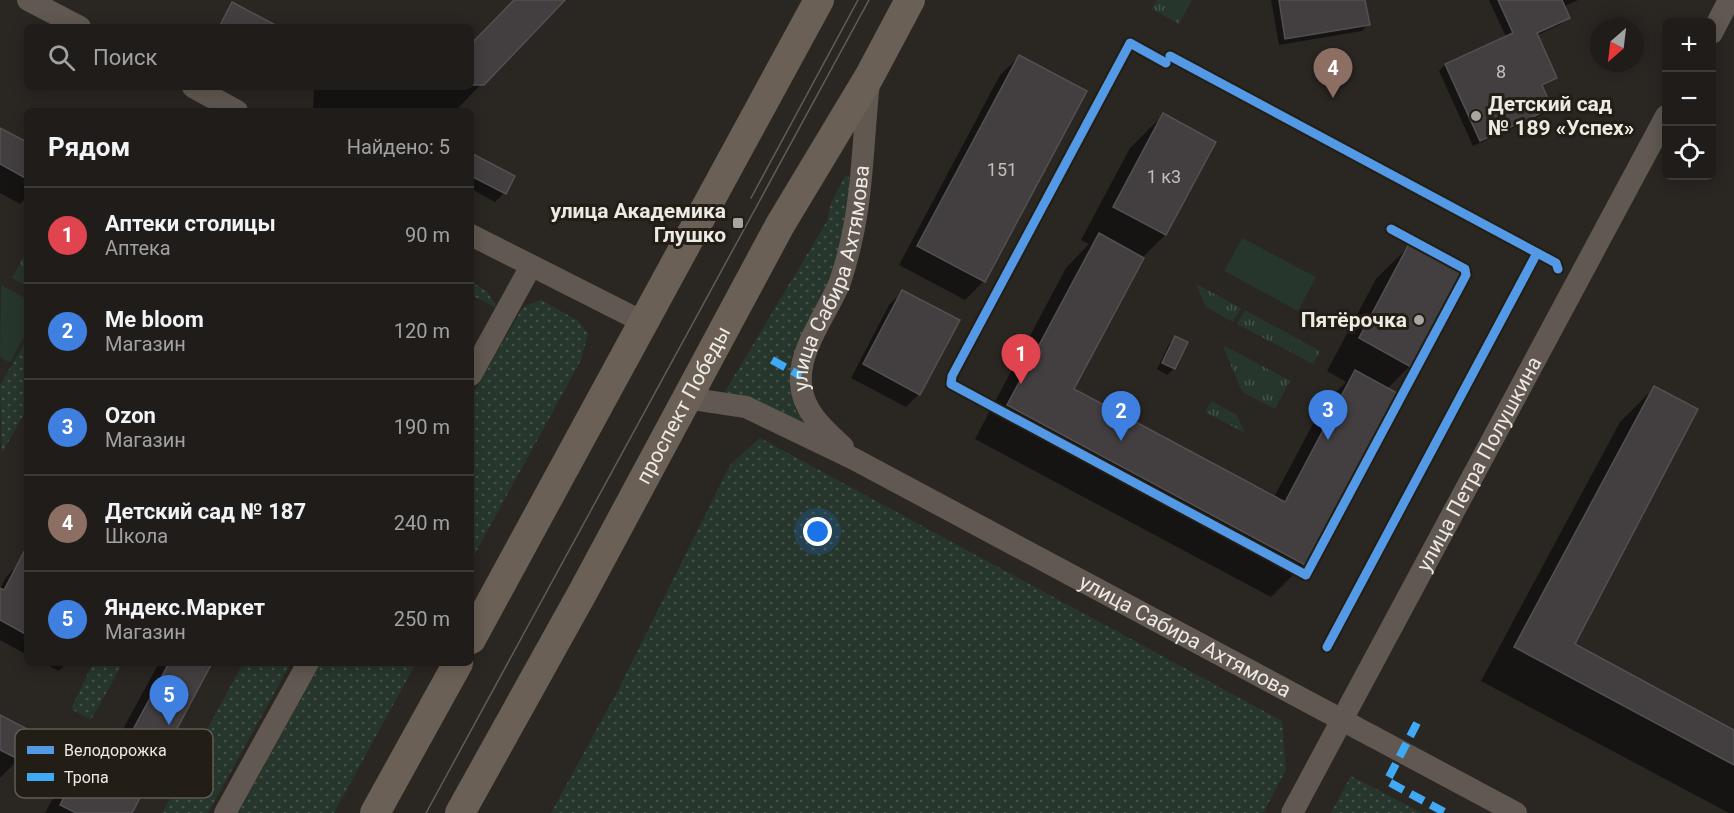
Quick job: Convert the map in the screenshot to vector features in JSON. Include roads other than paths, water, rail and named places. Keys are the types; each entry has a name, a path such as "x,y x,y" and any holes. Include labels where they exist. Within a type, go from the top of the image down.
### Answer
{"main road":[{"path":"474,634 819,0"},
{"name":"проспект Победы","path":"460,813 584,590 780,225 869,77 910,0"},
{"path":"375,813 456,666"}],"street":[{"path":"28,0 74,24"},
{"path":"1716,25 1729,0"},
{"name":"улица Сабира Ахтямова","path":"854,459 814,419 802,395 801,376 805,356 840,282 850,244 858,196 869,77"},
{"path":"198,90 232,108"},
{"name":"улица Петра Полушкина","path":"1292,813 1662,124"},
{"path":"474,237 645,323"},
{"path":"474,370 531,266"},
{"name":"улица Сабира Ахтямова","path":"686,398 746,407 854,459 1516,813"},
{"path":"225,813 307,666"}],"tram line":[{"path":"751,198 858,0"},
{"path":"426,813 869,0"}],"place":[{"name":"Детский сад № 187","path":"1333,98"},
{"name":"Детский сад № 189 «Успех»","path":"1476,116"},
{"name":"улица Академика Глушко","path":"738,223"},
{"name":"Пятёрочка","path":"1419,320"},
{"name":"Аптеки столицы","path":"1021,384"},
{"name":"Ozon","path":"1328,440"},
{"name":"Me bloom","path":"1121,441"},
{"name":"Яндекс.Маркет","path":"169,725"}]}
